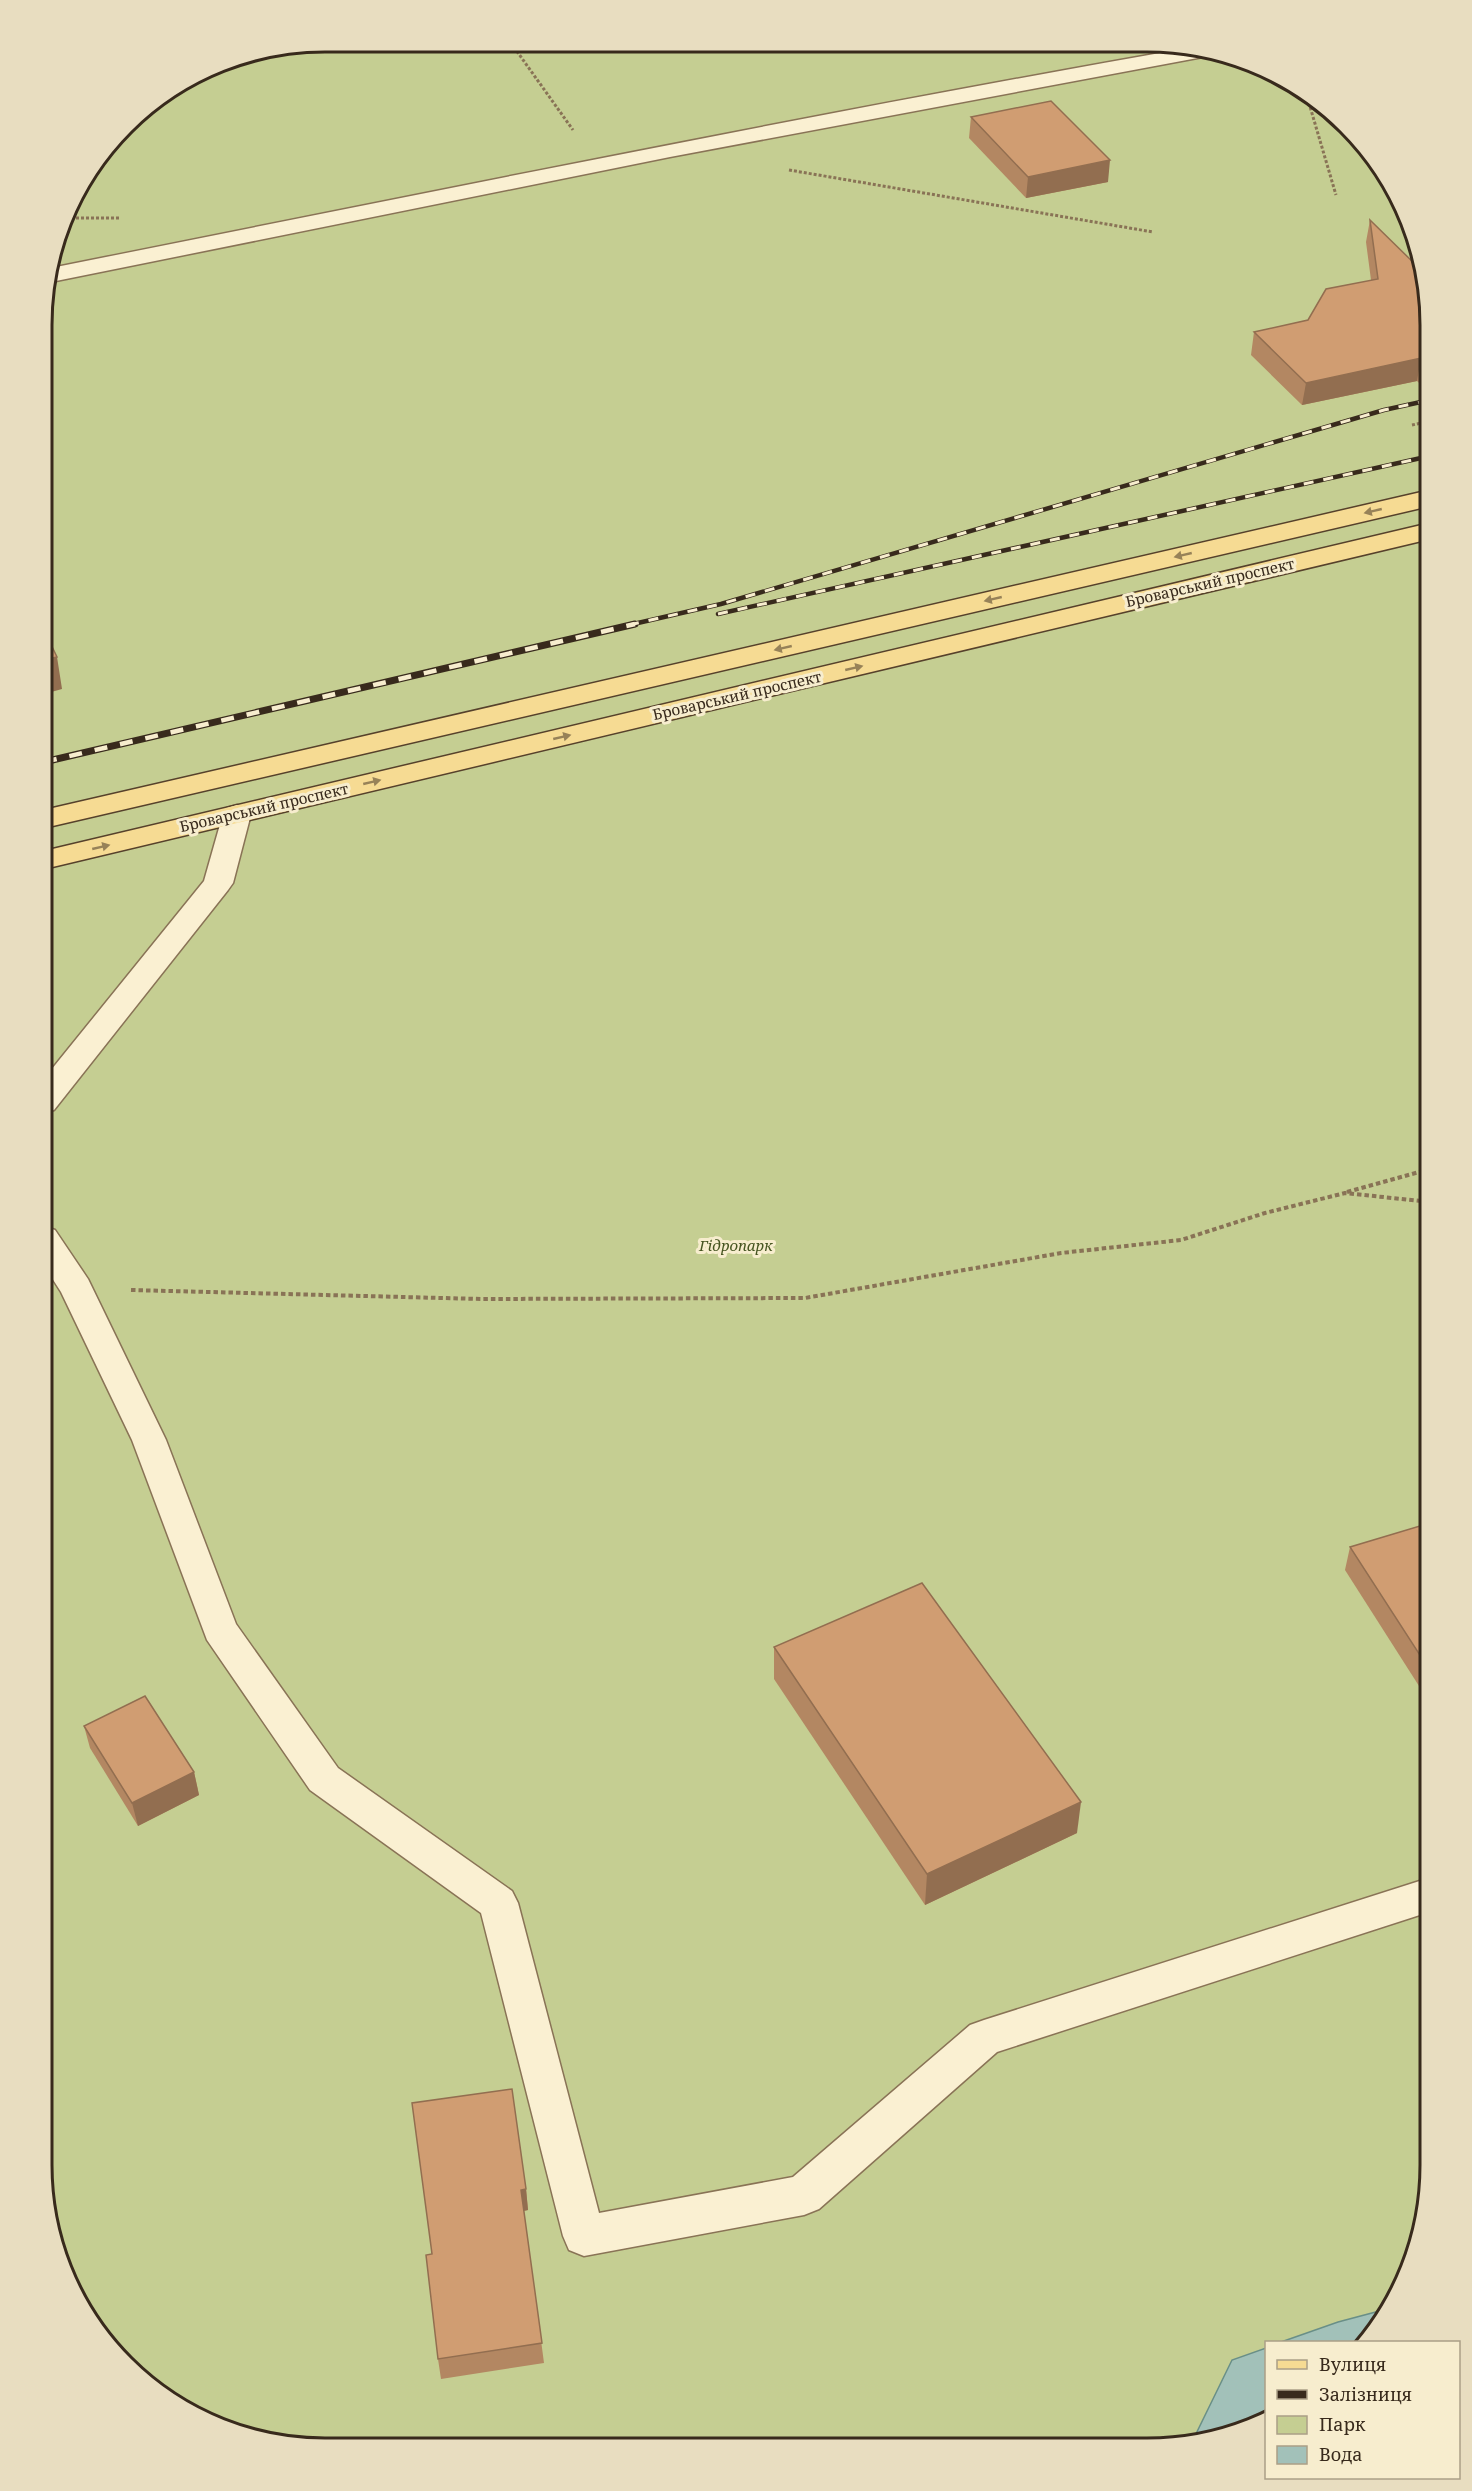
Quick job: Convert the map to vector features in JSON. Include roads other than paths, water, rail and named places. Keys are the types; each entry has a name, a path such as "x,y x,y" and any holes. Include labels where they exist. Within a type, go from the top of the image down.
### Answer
{"main road":[{"path":"52,817 1420,500"},
{"name":"Броварський проспект","path":"52,858 1420,533"}],"lane":[{"path":"58,274 957,95 1184,55"},
{"path":"52,1091 218,883 237,814"},
{"path":"52,1252 76,1288 149,1440 220,1630 324,1779 498,1903 585,2236 804,2195 984,2038 1420,1898"}],"water":[{"path":"1376,2312 1355,2341 1284,2341 1338,2322"},
{"path":"1265,2348 1265,2411 1234,2424 1196,2433 1232,2360"}],"railway":[{"path":"629,625 721,604 1384,410 1420,402"},
{"path":"718,614 1420,458"},
{"path":"52,760 635,624"}],"park label":[{"name":"Гідропарк","path":"736,1246"}]}
